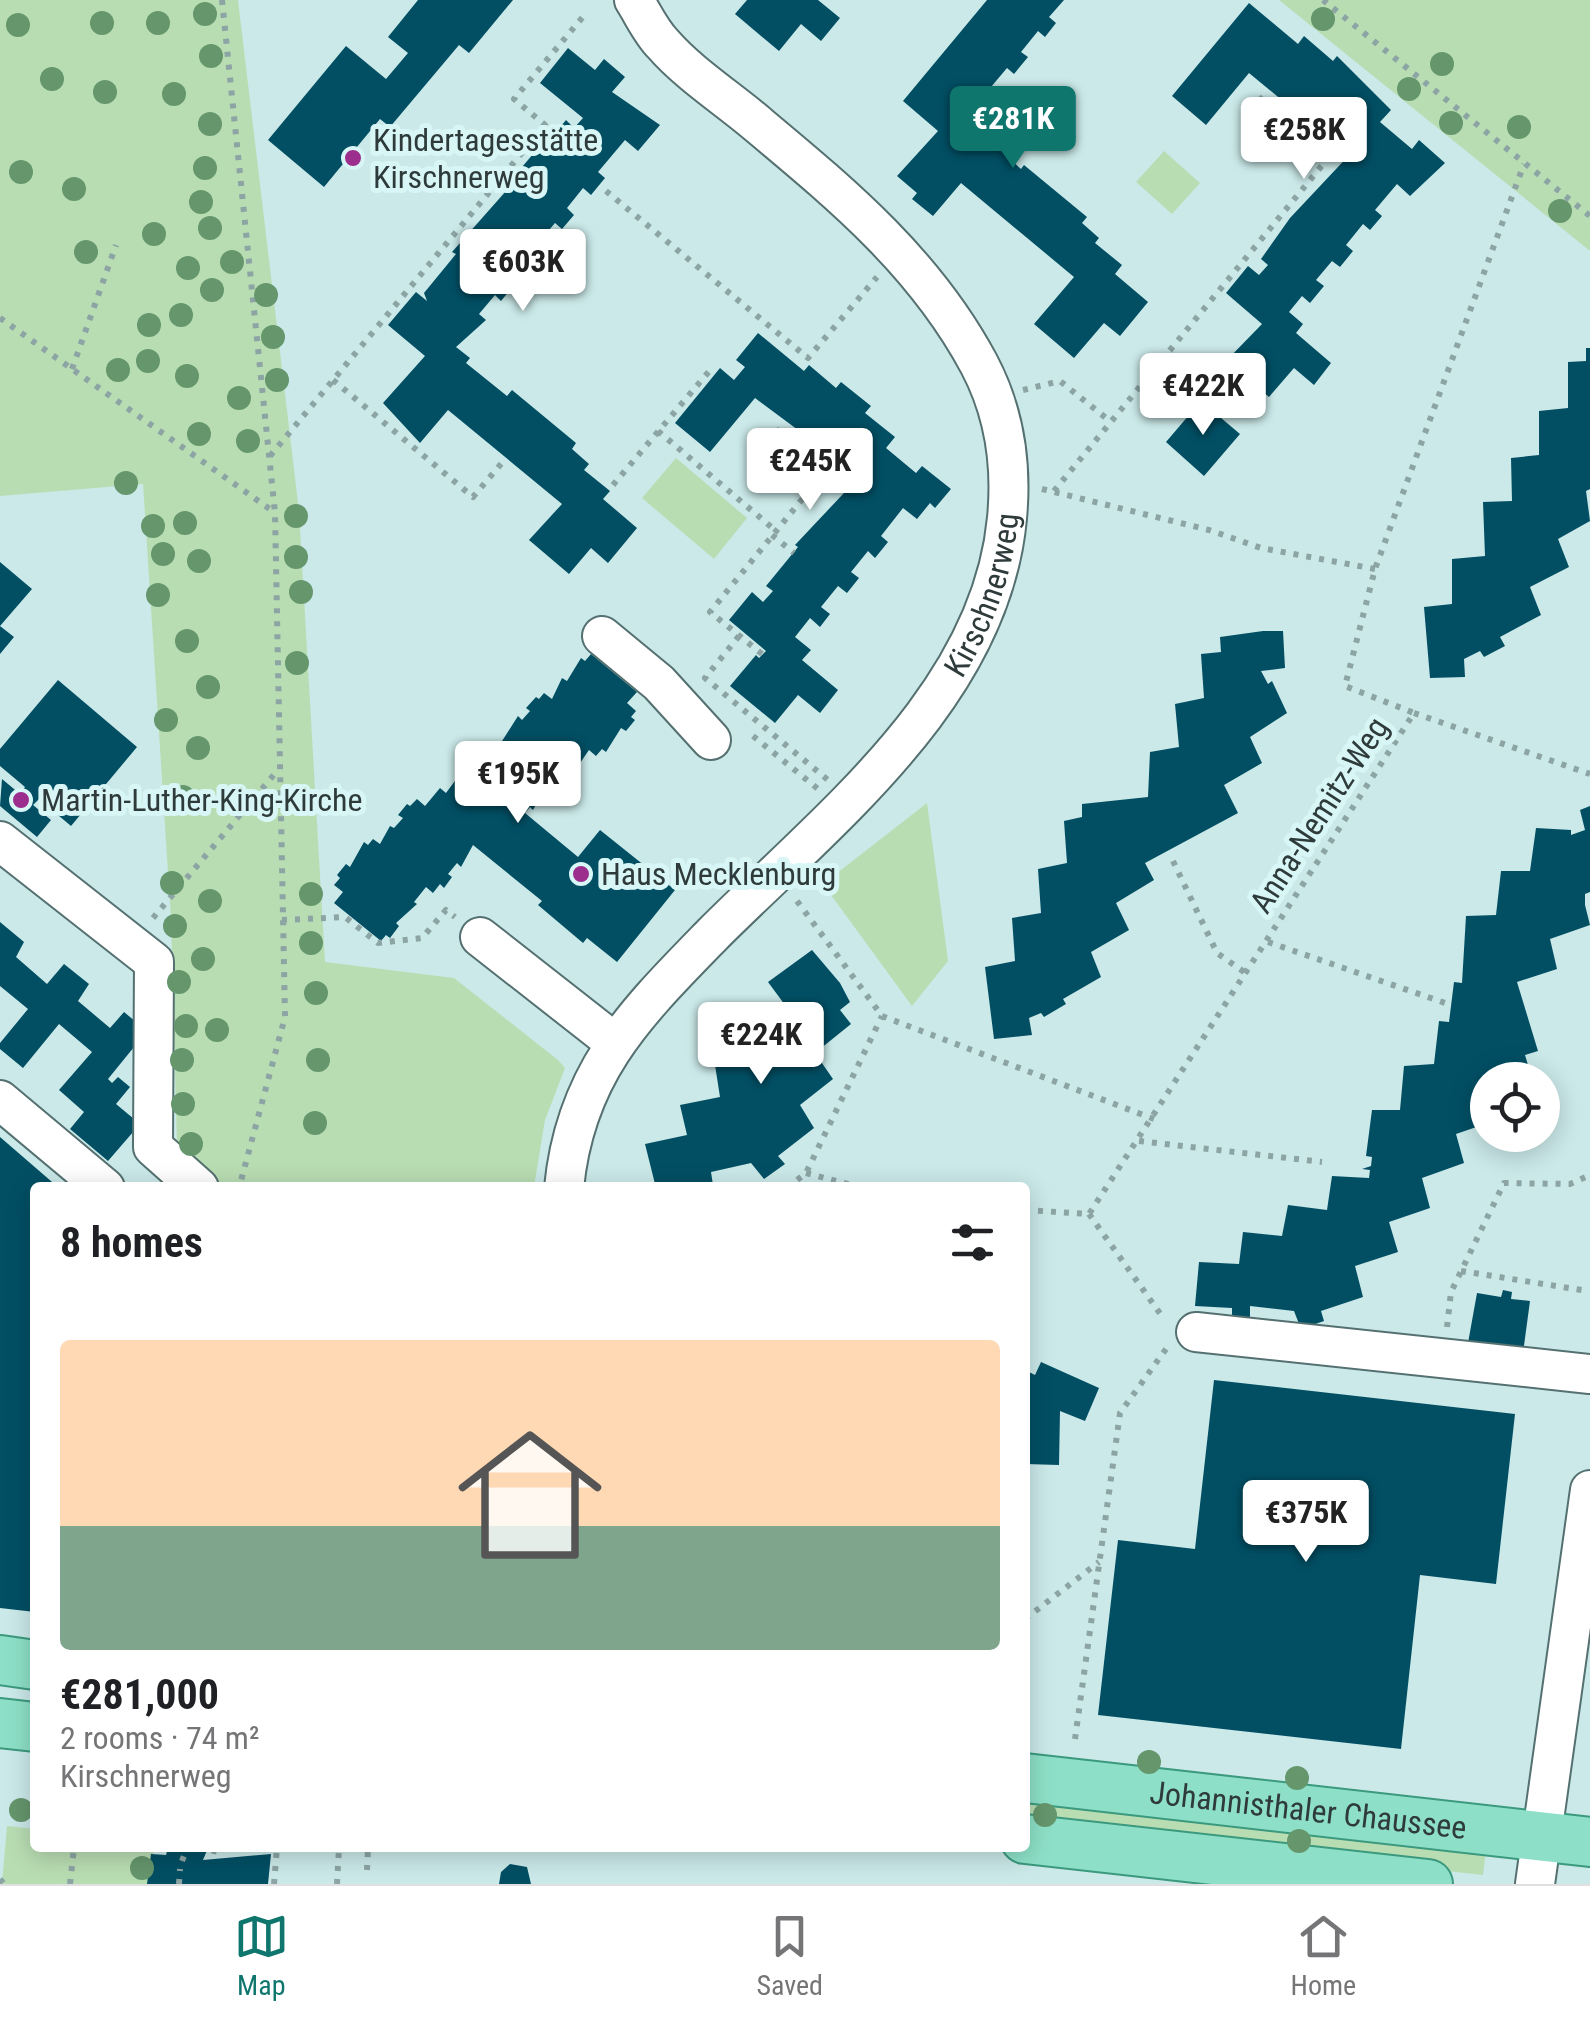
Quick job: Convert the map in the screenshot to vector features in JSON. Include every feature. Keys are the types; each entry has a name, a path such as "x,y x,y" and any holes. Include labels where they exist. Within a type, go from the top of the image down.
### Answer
{"main road":[{"path":"0,1660 30,1663"},
{"path":"0,1724 30,1727"},
{"name":"Johannisthaler Chaussee","path":"1030,1779 1590,1842"},
{"name":"Johannisthaler Chaussee","path":"1030,1840 1428,1884"}],"street":[{"name":"Kirschnerweg","path":"565,1182 579,1111 614,1042 665,983 876,771 928,710 983,616 1004,548 1009,493 1009,461 982,368 924,280 860,209 662,44 634,0"},
{"path":"602,636 659,684 711,740"},
{"path":"0,841 154,962 153,1147 192,1182"},
{"path":"480,938 614,1042"},
{"path":"0,1100 98,1182"},
{"path":"1186,1334 1590,1374"},
{"path":"1536,1884 1590,1490"}],"path":[{"path":"222,0 276,513 278,770 286,1017 240,1182"},
{"path":"1324,0 1590,216"},
{"path":"270,456 545,126 514,100 587,12"},
{"path":"1054,491 1330,157 1254,93"},
{"name":"Anna-Nemitz-Weg","path":"1089,1214 1414,713 1345,686 1375,569 1524,164"},
{"path":"606,191 808,358 884,268"},
{"path":"72,369 116,246"},
{"path":"0,318 276,513"},
{"path":"613,485 711,369"},
{"path":"333,380 473,496 506,458"},
{"path":"1016,392 1060,381 1111,422"},
{"path":"776,429 844,484"},
{"path":"658,432 794,553"},
{"path":"762,654 710,612 826,470"},
{"path":"1033,487 1209,530 1261,548 1375,569"},
{"path":"740,636 705,678 829,781"},
{"path":"1414,713 1590,774"},
{"path":"753,736 820,790"},
{"path":"132,944 278,770"},
{"path":"1173,861 1217,953 1247,974"},
{"path":"790,891 882,1016 1154,1118"},
{"path":"282,920 345,916 378,943 422,938 446,910 480,938"},
{"path":"1268,942 1451,1005"},
{"path":"795,1182 806,1173 882,1016"},
{"path":"1139,1141 1322,1162"},
{"path":"806,1173 840,1182"},
{"path":"1444,1357 1451,1292 1504,1184 1570,1184 1590,1175"},
{"path":"1030,1210 1089,1214 1186,1334 1120,1413 1076,1738"},
{"path":"1460,1271 1588,1292"},
{"path":"1030,1615 1100,1561"},
{"path":"70,1884 74,1852"},
{"path":"179,1884 185,1852"},
{"path":"274,1884 277,1852"},
{"path":"337,1884 339,1852"},
{"path":"367,1870 368,1852"}],"green space":[{"path":"0,0 238,0 299,511 325,962 454,978 558,1060 565,1068 545,1120 535,1182 218,1182 177,1146 171,919 143,484 0,496"},
{"path":"1279,0 1590,0 1590,251"},
{"path":"1164,151 1200,183 1172,214 1136,182"},
{"path":"676,458 747,518 714,559 642,498"},
{"path":"927,803 948,961 912,1006 823,884"},
{"path":"1030,1799 1486,1849 1483,1875 1030,1825"},
{"path":"7,1826 30,1828 30,1852 153,1852 149,1884 2,1884"}],"building":[{"path":"418,0 513,0 469,53 459,45 390,127 380,119 324,187 268,140 346,46 386,79 408,53 388,37"},
{"path":"747,0 818,0 840,18 821,41 801,24 779,51 735,14"},
{"path":"987,0 1064,0 1049,17 1056,23 1045,37 1038,31 1021,52 1028,57 1014,74 1007,68 991,87 998,93 968,120 1021,169 1024,165 1087,217 1082,223 1099,238 1095,243 1122,265 1115,274 1148,302 1120,336 1104,323 1074,358 1034,324 1074,277 961,183 933,216 912,199 917,193 897,176 938,131 903,101"},
{"path":"1249,3 1298,44 1304,36 1333,61 1337,56 1391,110 1380,122 1412,149 1419,140 1445,163 1410,196 1397,184 1375,210 1382,216 1370,230 1363,224 1346,245 1353,251 1340,267 1332,261 1316,280 1324,286 1310,303 1302,296 1289,312 1303,324 1296,333 1331,363 1314,385 1294,368 1269,397 1226,361 1262,324 1226,293 1248,266 1259,275 1268,265 1261,259 1290,218 1353,151 1310,115 1306,120 1249,73 1206,125 1172,96"},
{"path":"568,48 595,70 604,59 625,77 612,92 660,125 638,151 625,140 598,172 605,178 591,195 583,188 567,208 574,215 562,229 555,223 537,244 544,249 531,264 525,259 508,279 515,284 501,301 495,295 479,314 486,320 456,347 470,358 466,363 507,396 512,390 576,443 572,449 589,464 584,470 610,491 603,499 637,528 608,563 591,548 569,574 529,540 562,504 448,410 420,443 383,403 425,356 388,325 416,292 427,301 424,293 456,254 452,252 514,182 511,180 539,147 542,149 566,120 574,128 583,118 540,83"},
{"path":"758,333 804,371 809,365 836,388 841,382 871,406 865,413 895,437 886,448 916,473 922,466 951,489 935,508 930,503 917,519 903,508 881,536 888,542 875,558 868,551 851,572 859,578 847,593 838,586 821,607 830,614 820,627 810,618 795,637 811,650 802,660 838,690 820,713 798,695 775,723 730,686 756,655 759,658 766,651 729,620 752,592 763,602 773,591 766,586 798,547 795,545 860,476 755,398 710,452 675,423 720,368 734,380 745,367 736,360"},
{"path":"1586,348 1590,348 1590,489 1586,491 1590,521 1558,539 1569,567 1530,587 1541,615 1500,637 1505,646 1484,657 1480,651 1464,659 1465,677 1430,678 1424,607 1452,604 1452,559 1485,556 1483,502 1512,501 1511,458 1539,455 1539,411 1568,408 1568,362 1586,361"},
{"path":"1201,401 1240,434 1204,476 1166,442"},
{"path":"0,562 32,589 0,626"},
{"path":"0,626 14,637 0,654"},
{"path":"1283,631 1285,668 1261,671 1268,684 1272,681 1287,713 1250,737 1262,763 1224,785 1238,813 1145,863 1154,880 1116,903 1129,930 1091,952 1101,977 1063,999 1066,1004 1044,1017 1041,1013 1029,1018 1032,1035 994,1039 985,967 1015,961 1012,918 1041,913 1038,869 1067,863 1064,821 1082,817 1082,804 1148,797 1150,752 1179,747 1175,704 1204,698 1201,654 1221,652 1220,637"},
{"path":"591,654 637,692 627,703 636,711 631,717 635,720 626,731 621,728 606,752 602,749 596,756 589,750 560,792 557,789 551,796 544,790 533,810 530,807 525,813 578,857 600,830 675,890 617,962 587,938 583,943 538,905 542,901 473,845 461,867 457,863 448,874 452,877 444,888 440,884 433,893 426,887 414,902 417,904 396,923 399,926 390,938 386,935 381,941 334,903 343,892 334,885 340,878 337,875 346,864 350,867 364,842 368,845 373,839 380,844 390,826 394,828 403,818 398,815 407,804 410,806 417,799 425,806 440,788 446,793 480,747 484,750 489,743 497,749 518,716 522,720 530,711 526,708 536,697 539,699 544,693 552,699 562,678 567,681 581,658 585,661"},
{"path":"58,680 137,747 71,826 39,799 33,805 51,820 37,837 0,806 2,779 20,794 25,787 0,766 0,749"},
{"path":"1590,806 1590,892 1585,894 1585,905 1590,925 1550,939 1557,969 1517,982 1538,1051 1525,1055 1527,1062 1470,1062 1470,1129 1456,1134 1464,1163 1422,1178 1430,1208 1389,1222 1398,1252 1355,1266 1363,1297 1321,1311 1324,1321 1301,1329 1294,1311 1250,1306 1250,1318 1232,1317 1232,1308 1195,1306 1199,1262 1239,1264 1243,1232 1282,1236 1288,1205 1327,1210 1332,1176 1369,1178 1370,1170 1362,1169 1371,1166 1372,1157 1366,1156 1372,1110 1400,1110 1404,1066 1434,1064 1439,1021 1449,1022 1454,982 1462,983 1466,916 1496,915 1501,871 1530,871 1536,828 1571,830 1571,835 1585,830 1580,810"},
{"path":"0,922 24,942 16,957 47,984 64,964 89,984 78,1001 110,1028 124,1012 147,1031 108,1079 112,1083 118,1077 130,1087 116,1104 140,1124 108,1161 70,1129 84,1112 59,1090 92,1052 59,1024 23,1068 0,1049 0,1043 28,1009 0,986"},
{"path":"812,950 840,983 850,1002 840,1010 851,1024 815,1053 833,1079 800,1105 814,1128 778,1156 785,1164 764,1179 751,1163 711,1172 713,1182 654,1182 645,1144 687,1135 680,1105 720,1097 715,1065 754,1058 749,1029 786,1016 785,1005 768,982"},
{"path":"0,1137 52,1182 30,1182 30,1611 0,1608"},
{"path":"1503,1290 1512,1292 1511,1299 1530,1301 1523,1353 1468,1343 1477,1293 1501,1297"},
{"path":"1041,1362 1099,1388 1085,1421 1060,1411 1059,1465 1030,1464 1030,1372 1035,1375"},
{"path":"1214,1380 1515,1414 1496,1584 1420,1575 1401,1749 1098,1715 1118,1540 1195,1549"},
{"path":"206,1852 203,1860 271,1854 268,1884 147,1884 151,1854"},
{"path":"510,1864 527,1867 531,1884 499,1884 501,1872"}],"place":[{"name":"Kindertagesstätte Kirschnerweg","path":"353,158"},
{"name":"Martin-Luther-King-Kirche","path":"21,800"},
{"name":"Haus Mecklenburg","path":"581,874"}]}
